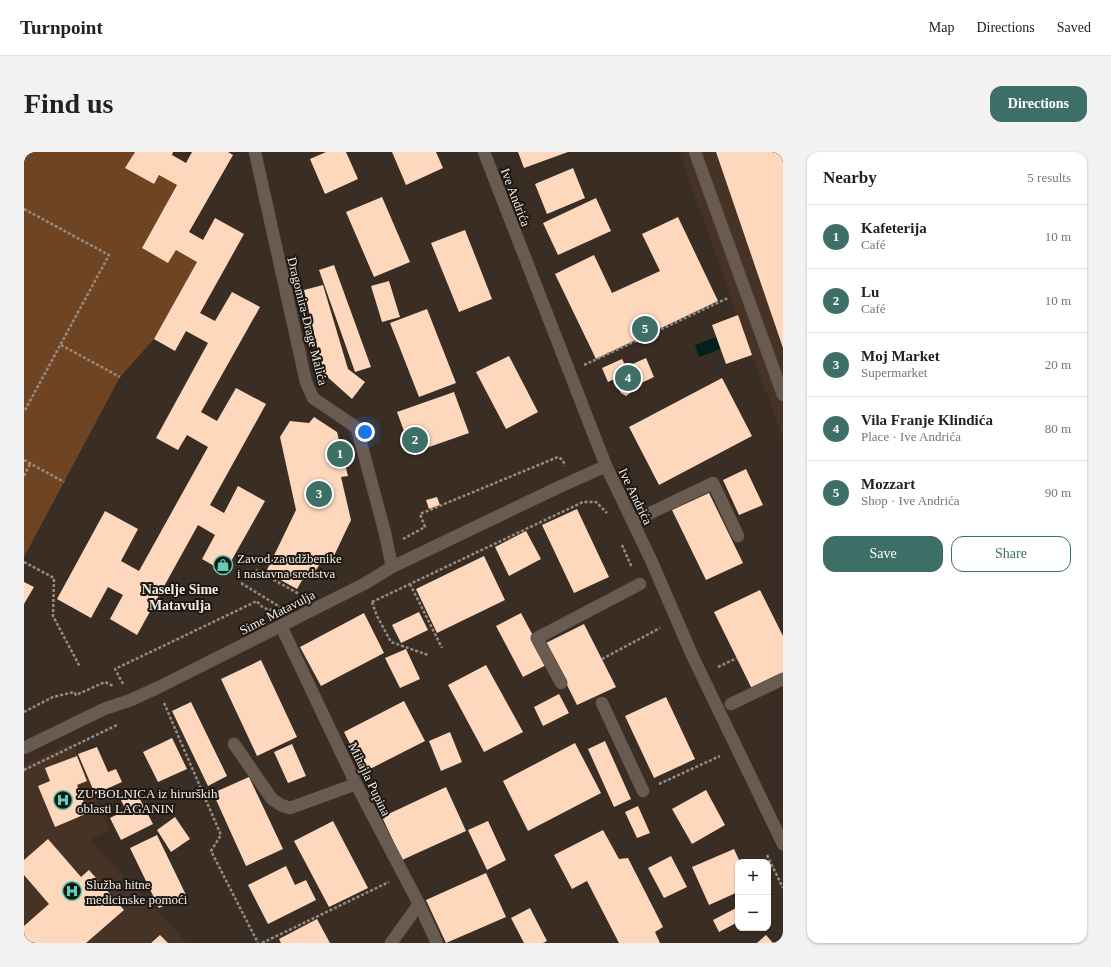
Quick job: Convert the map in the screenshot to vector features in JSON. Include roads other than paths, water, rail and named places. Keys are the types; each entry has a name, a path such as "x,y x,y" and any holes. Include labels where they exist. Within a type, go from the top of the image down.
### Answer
{"street":[{"name":"Dragomira-Drage Malića","path":"255,152 306,382 313,398 357,428 385,533 392,567"},
{"name":"Ive Andrića","path":"484,152 606,466 651,560 692,655 783,844"},
{"path":"695,152 783,395"},
{"name":"Sime Matavulja","path":"24,748 104,709 138,697 364,584 392,567 606,466"},
{"path":"642,517 713,483 738,536"},
{"path":"561,683 537,638 640,584"},
{"name":"Mihajla Pupina","path":"281,626 356,784 438,943"},
{"path":"731,704 783,679"},
{"path":"602,703 643,791"},
{"path":"234,744 272,799 281,805 290,808 356,784"},
{"path":"391,943 419,904"}],"water":[{"path":"717,337 721,349 699,357 695,345"}],"place":[{"name":"Mozzart","path":"645,329"},
{"name":"Vila Franje Klindića","path":"628,378"},
{"name":"Lu","path":"415,440"},
{"name":"Kafeterija","path":"340,454"},
{"name":"Moj Market","path":"319,494"},
{"name":"Zavod za udžbenike i nastavna sredstva","path":"223,565"},
{"name":"ZU BOLNICA iz hirurških oblasti LAGANIN","path":"63,800"},
{"name":"Služba hitne medicinske pomoći","path":"72,891"}],"district":[{"name":"Naselje Sime Matavulja","path":"180,598"}]}
